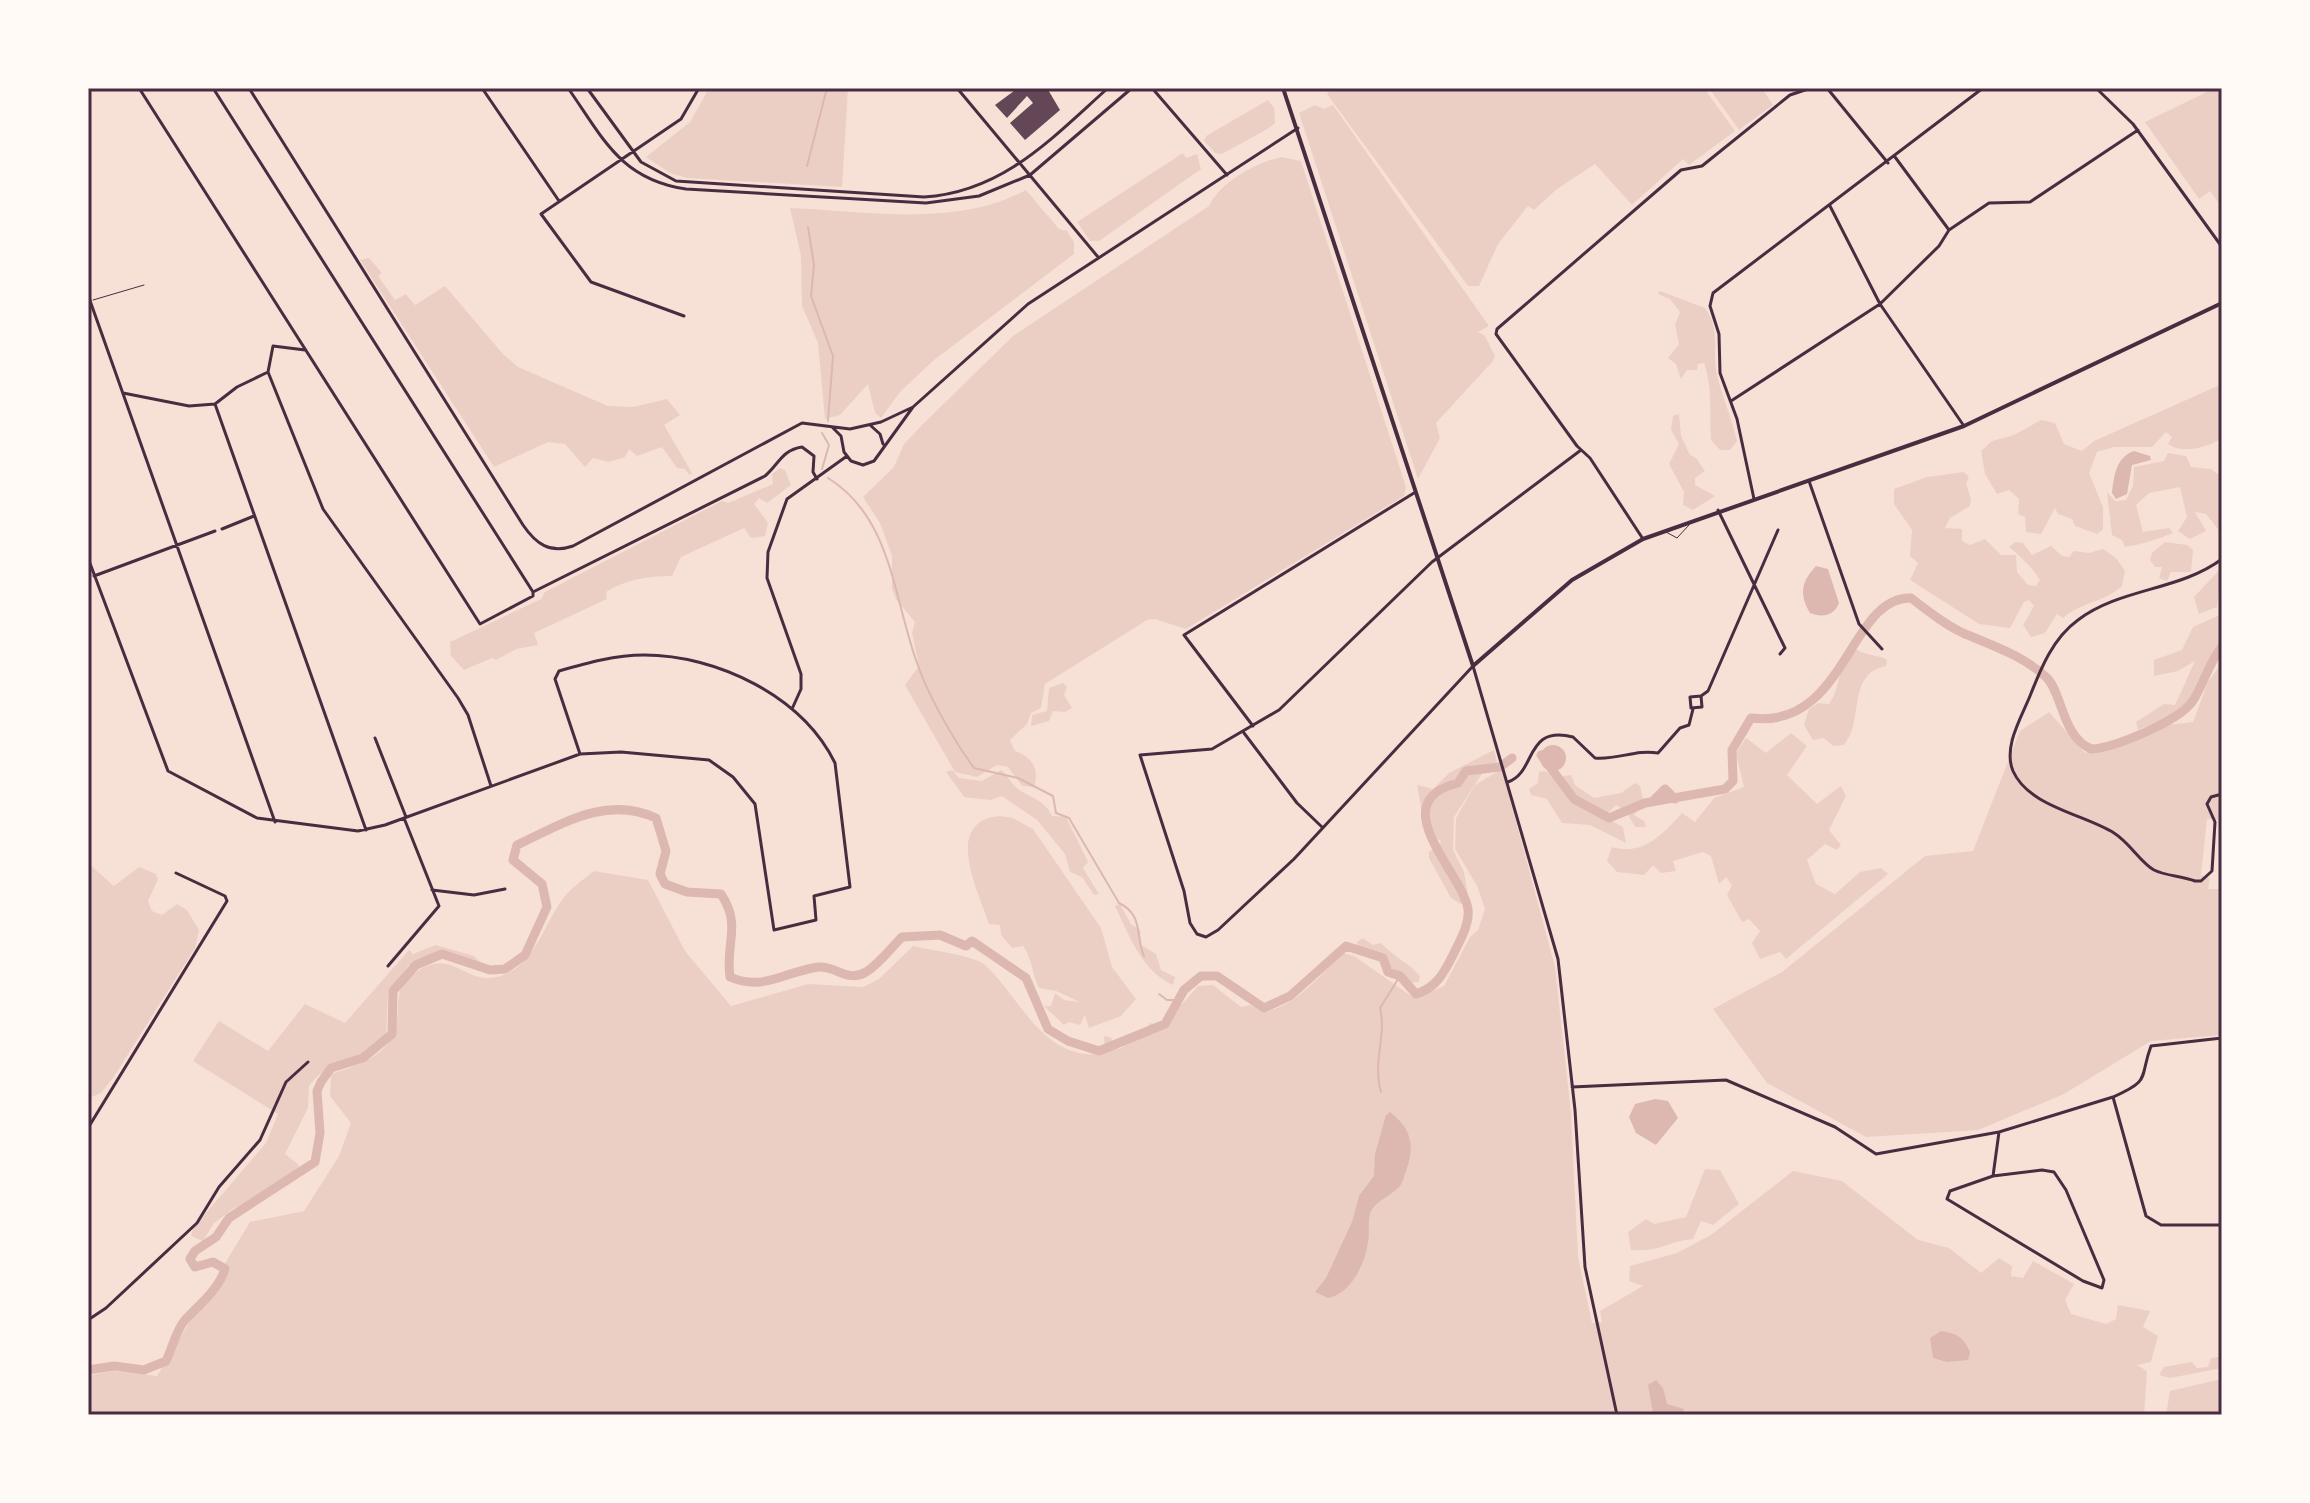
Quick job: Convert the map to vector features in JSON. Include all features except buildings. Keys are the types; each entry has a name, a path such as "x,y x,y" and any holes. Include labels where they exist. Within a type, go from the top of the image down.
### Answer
{"street":[{"path":"139,88 477,622 483,623 533,596 533,592 765,476 786,452 795,448 802,447 814,456 813,472 817,479"},
{"path":"213,88 533,592"},
{"path":"249,88 523,525 544,546 562,550 573,546 802,423 817,422 833,428 850,429 870,425 913,407"},
{"path":"482,88 559,201"},
{"path":"568,88 620,161 653,182 686,189 911,202 979,196 1030,175 1132,88"},
{"path":"587,88 632,152 657,173 691,184 896,197 959,193 993,181 1020,164 1108,88"},
{"path":"684,316 601,287 586,277 541,214 681,119 699,88"},
{"path":"957,88 1099,258"},
{"path":"1152,88 1227,175"},
{"path":"1283,88 1473,666 1558,959 1572,1087 1585,1267 1617,1415"},
{"path":"1643,539 1590,458 1496,334 1497,329 1681,170 1702,166 1790,95 1811,88"},
{"path":"1827,88 1888,163"},
{"path":"1754,499 1731,401 1720,373 1719,334 1710,306 1711,296 1983,88"},
{"path":"2096,88 2138,130 2222,247"},
{"path":"833,428 843,442 847,456 857,464 869,464 879,457 883,446 913,407 1006,322 1298,128"},
{"path":"1731,401 1880,304 1939,246 1949,230 1989,203 2030,202 2138,130"},
{"path":"1895,157 1949,230"},
{"path":"1830,206 1880,304 1964,426"},
{"path":"88,295 275,822"},
{"path":"1581,450 1436,560 1361,628 1294,697 1244,733 1201,751 1168,750 1140,755 1184,891 1190,923 1197,934 1210,937 1218,930 1322,827 1473,666 1572,580 1664,530 1964,426 2222,303"},
{"path":"305,350 273,346 268,372 323,509 458,698 468,715 491,786"},
{"path":"122,392 189,406 215,404 237,387 268,372"},
{"path":"215,404 366,830"},
{"path":"870,425 880,434 883,446"},
{"path":"843,442 850,429"},
{"path":"792,709 801,689 801,674 767,578 766,560 787,499 847,456"},
{"path":"1809,481 1859,624 1870,641 1882,649"},
{"path":"1254,726 1184,635 1414,493"},
{"path":"1718,510 1785,648 1780,654"},
{"path":"222,529 254,516"},
{"path":"1701,696 1708,691 1778,530"},
{"path":"94,576 215,531"},
{"path":"88,558 168,771 247,814 275,822 366,830 580,754 676,755 709,760 733,777 755,804 774,930 816,920 814,896 850,887 835,763 828,748 792,709 750,682 716,667 683,658 643,655 595,661 555,674 580,754"},
{"path":"2222,559 2187,579 2089,613 2058,639 2034,687 2011,745 2012,769 2019,781 2042,799 2116,834 2157,871 2195,881 2206,878 2214,864 2215,822 2207,804 2211,797 2222,794"},
{"path":"1508,782 1518,778 1536,745 1549,736 1573,737 1595,758 1620,759 1645,750 1658,753 1680,728 1689,725 1693,709 1688,699 1695,694 1701,696"},
{"path":"1693,709 1702,707 1701,696"},
{"path":"1244,733 1297,803 1322,827"},
{"path":"375,738 438,901 438,910 388,966"},
{"path":"88,1128 227,899 176,873"},
{"path":"432,890 474,895 505,889"},
{"path":"1572,1087 1646,1081 1726,1080 1835,1127 1876,1154 1999,1132 2113,1097 2140,1082 2147,1071 2151,1046 2222,1038"},
{"path":"88,1320 106,1308 197,1223 219,1187 260,1140 286,1082 308,1062"},
{"path":"2113,1097 2146,1216 2161,1225 2222,1225"},
{"path":"1993,1176 1999,1132"},
{"path":"2042,1170 2054,1172 2066,1190 2099,1268 2105,1285 2102,1288 2083,1281 1947,1199 1950,1191 1993,1176 2042,1170"}],"lane":[{"path":"90,301 144,285"},
{"path":"1664,530 1677,538 1691,520"}],"shaded area":[{"path":"709,88 848,88 842,187 687,178 670,173 646,157 690,122"},
{"path":"1331,88 1704,88 1735,131 1689,165 1683,159 1632,205 1595,164 1557,189 1534,210 1528,206 1498,244 1479,286 1468,286 1327,94"},
{"path":"1709,88 1762,88 1773,105 1739,130"},
{"path":"2215,88 2222,88 2222,207 2210,191 2199,199 2145,122"},
{"path":"1268,100 1274,108 1275,123 1269,128 1222,154 1215,153 1204,141 1206,136"},
{"path":"1315,105 1324,109 1333,105 1489,326 1478,332 1485,336 1495,356 1493,361 1436,423 1440,438 1418,479 1299,113"},
{"path":"1183,153 1186,158 1197,154 1201,169 1099,241 1090,241 1077,222"},
{"path":"1281,157 1301,161 1406,487 1404,496 1186,629 1155,619 1147,620 1045,684 1041,708 1031,713 1027,724 1010,740 1015,751 1033,764 1036,775 1034,787 1022,786 1008,767 997,765 977,777 955,772 905,685 919,666 912,633 915,622 896,599 892,589 892,556 880,523 863,497 894,467 904,444 1013,336 1209,206 1221,189 1240,175"},
{"path":"1026,190 1059,229 1067,231 1074,242 1074,254 934,360 900,392 881,418 875,413 868,384 840,415 825,419 818,343 802,306 801,256 790,208 880,214 941,213 999,202"},
{"path":"369,258 382,273 378,276 395,300 406,294 415,305 445,286 503,354 518,367 608,406 633,407 667,399 680,415 664,425 692,473 689,475 685,469 677,468 662,447 637,456 629,449 625,457 609,462 593,458 585,467 565,444 548,442 494,467 360,260"},
{"path":"1660,291 1705,308 1710,316 1715,332 1717,375 1737,441 1730,450 1720,450 1711,440 1710,391 1704,363 1698,364 1697,370 1687,370 1681,379 1676,364 1668,358 1679,344 1675,325 1680,312 1670,299 1658,294"},
{"path":"2222,384 2222,438 2203,447 2181,449 2168,444 2172,437 2166,432 2152,447 2114,447 2097,452 2089,473 2103,507 2103,530 2097,534 2075,526 2072,519 2058,514 2055,508 2041,534 2026,532 2025,517 2018,514 2019,499 2009,490 1997,494 1985,474 1981,451 1992,441 2014,435 2041,420 2055,423 2064,444 2082,451 2094,441"},
{"path":"1679,414 1681,436 1690,455 1705,471 1695,478 1695,485 1715,496 1693,510 1683,505 1684,492 1669,464 1679,444 1671,430 1673,416"},
{"path":"2134,451 2150,456 2151,460 2132,465 2127,494 2116,499 2112,493 2117,468 2123,458"},
{"path":"2168,453 2186,456 2191,467 2211,469 2222,477 2222,534 2206,514 2195,512 2206,531 2190,539 2178,531 2187,517 2180,487 2149,493 2136,505 2143,532 2169,528 2173,533 2125,547 2122,540 2112,535 2107,492 2115,501 2126,500 2133,486 2134,467 2164,461"},
{"path":"780,468 785,470 791,485 767,503 759,498 754,504 768,523 765,536 751,538 744,528 681,557 672,576 638,579 622,584 606,592 607,599 534,633 538,645 516,649 496,660 492,658 464,670 451,656 450,642 541,599 545,592 722,501 728,503 773,484 772,474"},
{"path":"1964,472 1969,477 1966,484 1970,506 1950,518 1945,528 1962,529 1962,541 1970,545 1985,539 2001,555 2016,555 2017,572 2028,585 2036,586 2040,580 2037,575 2009,547 2015,542 2023,543 2032,555 2051,546 2062,556 2069,557 2074,551 2089,553 2103,549 2116,558 2125,571 2122,586 2063,618 2057,614 2045,633 2031,637 2023,625 2034,606 2029,600 2024,602 2010,628 1979,624 1910,580 1918,563 1910,556 1912,530 1894,504 1894,489 1927,477"},
{"path":"2165,542 2187,545 2193,550 2191,572 2171,572 2167,581 2159,578 2162,567 2155,567 2150,560 2152,553"},
{"path":"1816,566 1828,569 1839,603 1827,615 1810,613 1804,600 1803,588"},
{"path":"2222,567 2217,607 2199,614 2194,597"},
{"path":"2222,614 2222,643 2210,658 2193,694 2172,713 2138,730 2136,722 2164,704 2175,705 2195,661 2178,671 2154,676 2154,660 2182,650 2193,627"},
{"path":"1856,649 1887,660 1886,666 1866,678 1854,723 1844,745 1833,746 1824,738 1813,740 1804,725 1809,709 1818,703 1829,704 1845,661"},
{"path":"2222,663 2222,820 2207,819 2201,875 2210,878 2208,889 2222,889 2222,1035 2151,1041 2064,1094 1978,1130 1866,1137 1767,1083 1713,1009 1782,972 1925,856 1973,851 2020,731 2049,712 2085,753 2167,725 2193,722 2208,682"},
{"path":"1063,683 1067,687 1064,695 1072,708 1065,712 1053,711 1049,721 1031,726 1032,715 1047,711 1049,688"},
{"path":"1791,733 1807,746 1787,775 1817,804 1841,786 1846,796 1829,830 1841,845 1837,850 1825,844 1807,860 1816,884 1835,894 1860,872 1881,868 1888,874 1786,959 1780,952 1760,959 1752,943 1760,931 1749,919 1742,922 1727,895 1732,885 1726,877 1719,884 1711,856 1703,852 1673,861 1676,871 1661,873 1653,865 1644,875 1617,872 1607,861 1612,847 1633,849 1651,842 1682,813 1695,822 1714,798 1744,787 1736,753 1746,738 1766,753"},
{"path":"1553,745 1562,749 1566,758 1562,767 1553,771 1544,767 1540,758 1544,749"},
{"path":"1494,750 1498,766 1483,772 1454,817 1453,850 1464,872 1468,895 1461,904 1451,898 1429,858 1429,852 1441,841 1426,834 1417,785 1433,789 1449,773"},
{"path":"1502,769 1555,967 1571,1113 1578,1257 1592,1323 1602,1322 1600,1311 1643,1286 1629,1281 1630,1266 1677,1253 1711,1235 1793,1171 1842,1181 1918,1240 1949,1248 1981,1273 1999,1258 2012,1266 2011,1276 2023,1278 2033,1261 2074,1284 2065,1300 2071,1314 2106,1324 2116,1319 2118,1305 2150,1311 2143,1327 2158,1336 2151,1362 2137,1365 2147,1371 2144,1415 88,1415 88,1376 111,1371 157,1376 250,1222 304,1211 339,1156 351,1123 330,1096 331,1074 371,1058 387,1045 396,1026 400,993 405,982 425,967 437,963 485,978 509,972 528,956 565,896 594,871 648,880 685,951 731,1006 808,984 863,987 879,979 913,946 979,961 1048,1037 1063,1047 1081,1053 1101,1054 1105,1051 1104,1036 1110,1037 1119,1049 1141,1037 1150,1023 1162,1027 1198,986 1213,985 1241,1007 1250,1005 1263,1012 1275,1009 1307,989 1343,953 1354,956 1414,998 1444,986 1470,937 1478,930 1485,909 1477,886 1455,849 1456,818 1475,785"},
{"path":"952,770 959,778 982,781 1001,770 1018,789 1046,806 1052,816 1066,817 1088,862 1083,868 1099,894 1094,895 1082,877 1070,872 1065,854 1037,820 1002,796 991,800 964,797 946,772"},
{"path":"1545,771 1555,777 1571,775 1575,785 1594,798 1621,793 1635,783 1640,786 1644,803 1634,815 1644,821 1646,827 1635,827 1626,811 1616,805 1608,813 1608,819 1623,827 1626,843 1590,825 1562,823 1547,799 1531,795 1529,789 1538,783 1539,772"},
{"path":"1000,816 1013,818 1033,829 1101,928 1112,967 1136,999 1121,1016 1089,1028 1085,1015 1080,1025 1069,1022 1064,1025 1044,1006 1051,1006 1055,993 1064,1000 1080,1002 1056,991 1039,988 1023,946 1012,948 1001,935 1000,925 989,924 972,876 968,843 972,830 982,821"},
{"path":"88,863 114,886 139,867 156,874 158,879 148,901 152,911 162,915 177,904 187,910 199,930 195,948 113,1078 101,1093 89,1098"},
{"path":"1120,904 1131,924 1140,930 1141,945 1156,954 1161,970 1175,977 1173,985 1153,971 1137,951 1115,906"},
{"path":"1363,938 1373,945 1381,943 1416,971 1420,976 1419,982 1409,983 1390,967 1384,956 1358,948 1357,942"},
{"path":"436,945 474,956 482,964 443,953 408,966 388,994 386,1038 367,1052 328,1068 309,1086 308,1108 285,1154 299,1165 298,1175 233,1209 214,1223 203,1241 191,1236 193,1228 266,1143 278,1114 193,1061 219,1021 268,1051 305,1004 345,1023 409,950 413,954"},
{"path":"1655,1099 1668,1101 1678,1118 1656,1145 1636,1133 1629,1117 1635,1104"},
{"path":"1390,1112 1410,1138 1409,1162 1402,1184 1371,1211 1369,1238 1356,1277 1344,1291 1328,1298 1315,1292 1326,1278 1352,1222 1359,1196 1374,1176 1375,1154 1386,1115"},
{"path":"1705,1169 1720,1170 1739,1204 1713,1225 1701,1221 1693,1239 1650,1250 1631,1250 1628,1232 1646,1219 1654,1224 1686,1217"},
{"path":"1941,1331 1962,1340 1970,1352 1968,1360 1947,1362 1933,1358 1930,1338"},
{"path":"2222,1356 2222,1368 2170,1378 2159,1375 2164,1367 2192,1362 2197,1368 2208,1367 2211,1358"},
{"path":"1656,1380 1663,1388 1667,1404 1684,1409 1682,1415 1653,1413 1648,1385"},
{"path":"2217,1380 2222,1382 2222,1415 2166,1415 2170,1391"}],"waterway":[{"path":"807,166 827,88"},
{"path":"808,227 814,265 811,296 833,356 828,421"},
{"path":"822,433 829,445 822,469"},
{"path":"828,478 849,494 877,536 887,559 921,673 941,716 966,756 974,768 1018,778 1053,796 1056,813 1069,818 1119,903 1136,920 1144,956"},
{"path":"1541,755 1574,799 1609,818 1645,803 1725,789 1733,781 1732,750 1751,718 1783,716 1807,704 1827,685 1873,618 1890,603 1911,598 1956,629 2028,663 2046,677 2056,692 2074,735 2091,749 2115,744 2145,732 2185,709 2192,702 2222,647"},
{"path":"88,1370 114,1366 144,1370 166,1361 182,1324 213,1290 225,1269 213,1262 195,1267 190,1259 195,1251 216,1237 229,1218 315,1162 320,1133 317,1091 321,1082 331,1068 363,1058 392,1034 393,991 416,965 442,954 490,970 505,969 525,955 547,907 542,884 513,860 517,845 568,821 602,811 620,810 656,818 666,851 660,874 665,884 687,892 721,894 727,905 732,925 730,977 742,981 764,981 819,967 853,976 876,965 902,937 940,935 966,946 972,941 1026,978 1048,1029 1068,1041 1099,1051 1165,1024 1184,990 1201,976 1217,976 1264,1008 1290,996 1346,946 1383,958 1388,972 1400,976 1416,994 1429,988 1450,962 1464,933 1468,909 1463,894 1432,839 1426,821 1427,806 1436,792 1458,783 1466,771 1500,767 1512,758"},
{"path":"1652,802 1665,789 1675,799"},
{"path":"1381,1092 1378,1070 1382,1029 1380,1008 1400,976"},
{"path":"1159,994 1167,1000 1178,1000"}]}
